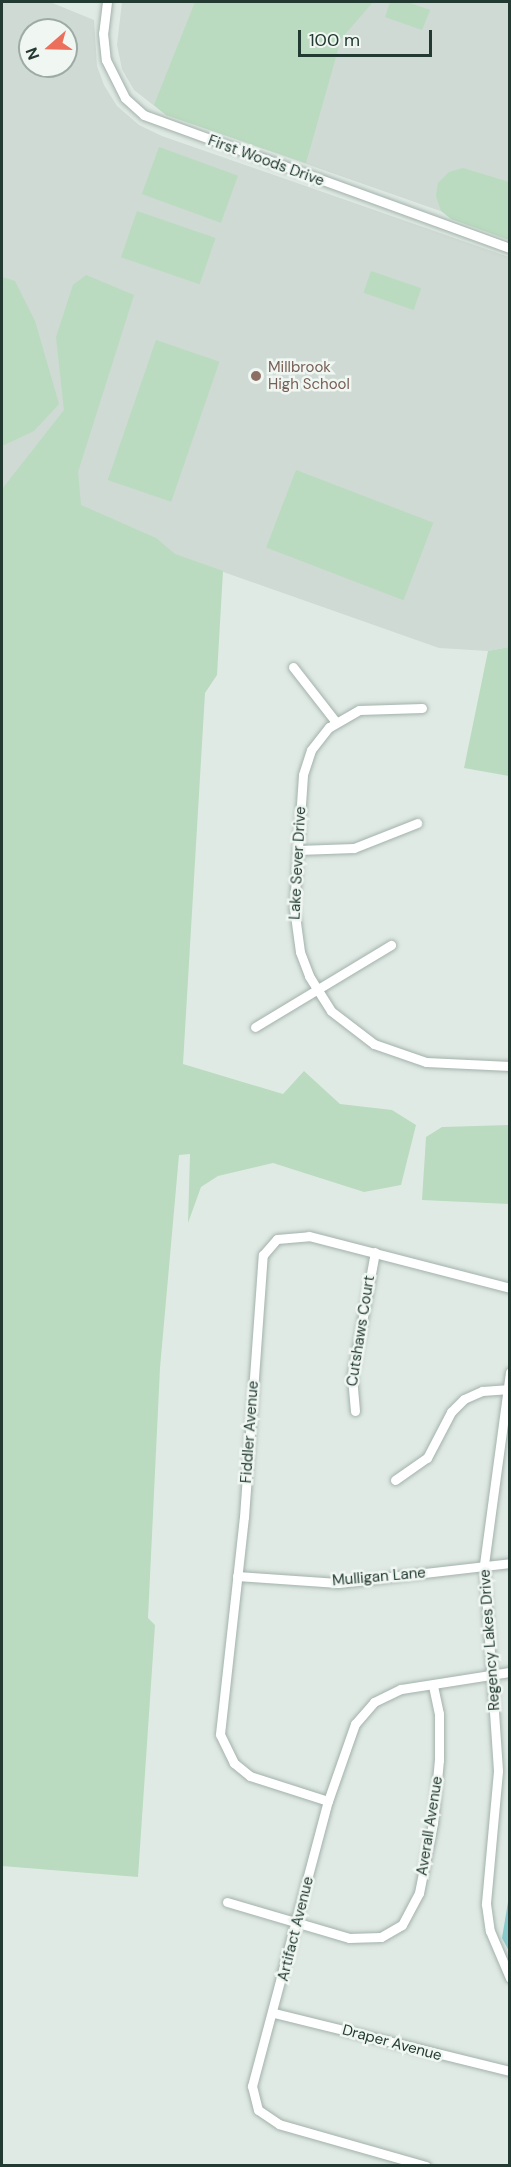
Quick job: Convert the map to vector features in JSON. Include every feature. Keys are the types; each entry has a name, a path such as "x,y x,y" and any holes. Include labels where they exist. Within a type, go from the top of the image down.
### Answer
{"street":[{"name":"First Woods Drive","path":"107,2 103,33 106,60 125,98 144,115 510,248"},
{"path":"293,667 336,722"},
{"name":"Lake Sever Drive","path":"422,708 370,708 336,722 319,738 306,762 298,850 296,931 302,961 317,990 341,1020 383,1049 426,1062 510,1066"},
{"path":"298,850 343,851 417,823"},
{"path":"255,1027 391,945"},
{"name":"Fiddler Avenue","path":"328,1801 250,1776 225,1749 220,1734 237,1576 263,1255 277,1239 295,1235 375,1252 510,1288"},
{"name":"Cutshaws Court","path":"355,1411 352,1376 375,1252"},
{"name":"Regency Lakes Drive","path":"510,1371 484,1565 498,1771 486,1904 496,1948 510,1978"},
{"path":"395,1480 427,1458 451,1412 464,1399 482,1391 508,1389"},
{"name":"Mulligan Lane","path":"237,1576 338,1583 510,1563"},
{"name":"Artifact Avenue","path":"426,2166 279,2124 258,2110 252,2086 274,2013 328,1801 355,1724 374,1702 401,1689 510,1672"},
{"name":"Averall Avenue","path":"227,1902 297,1925 349,1938 381,1937 402,1925 419,1893 433,1823 439,1760 439,1714 433,1685"},
{"name":"Draper Avenue","path":"274,2013 510,2071"}],"shaded area":[{"name":"Millbrook High School","path":"2,2 50,2 94,20 97,66 104,85 117,106 139,125 162,136 509,257 509,647 488,651 439,648 2,494"},
{"path":"122,2 509,2 509,235 166,115 134,90 122,69 117,45"}],"green space":[{"path":"195,2 373,2 341,39 306,163 166,115 154,105"},
{"path":"390,2 407,2 430,10 422,30 385,17"},
{"path":"159,147 238,176 221,223 142,194"},
{"path":"463,168 509,182 509,240 451,219 441,211 436,196 438,183 449,172"},
{"path":"137,211 215,238 200,284 121,257"},
{"path":"371,271 421,288 414,310 364,293"},
{"path":"86,275 134,295 78,472 81,505 156,538 175,554 223,571 217,675 205,693 183,1064 283,1094 304,1071 340,1104 392,1110 416,1125 401,1185 364,1192 273,1163 218,1176 201,1187 188,1223 190,1154 179,1155 160,1368 148,1618 155,1625 138,1877 2,1866 2,489 64,410 56,337 73,285"},
{"path":"2,277 15,281 35,321 59,404 34,431 2,446"},
{"path":"156,340 219,362 171,502 108,480"},
{"path":"296,470 433,523 403,600 266,547"},
{"path":"510,647 509,776 464,768 488,651"},
{"path":"509,1125 509,1204 422,1200 426,1137 442,1127"}],"water":[{"path":"509,1896 510,1951 502,1938"}],"place":[{"name":"Millbrook High School","path":"256,376"}]}
